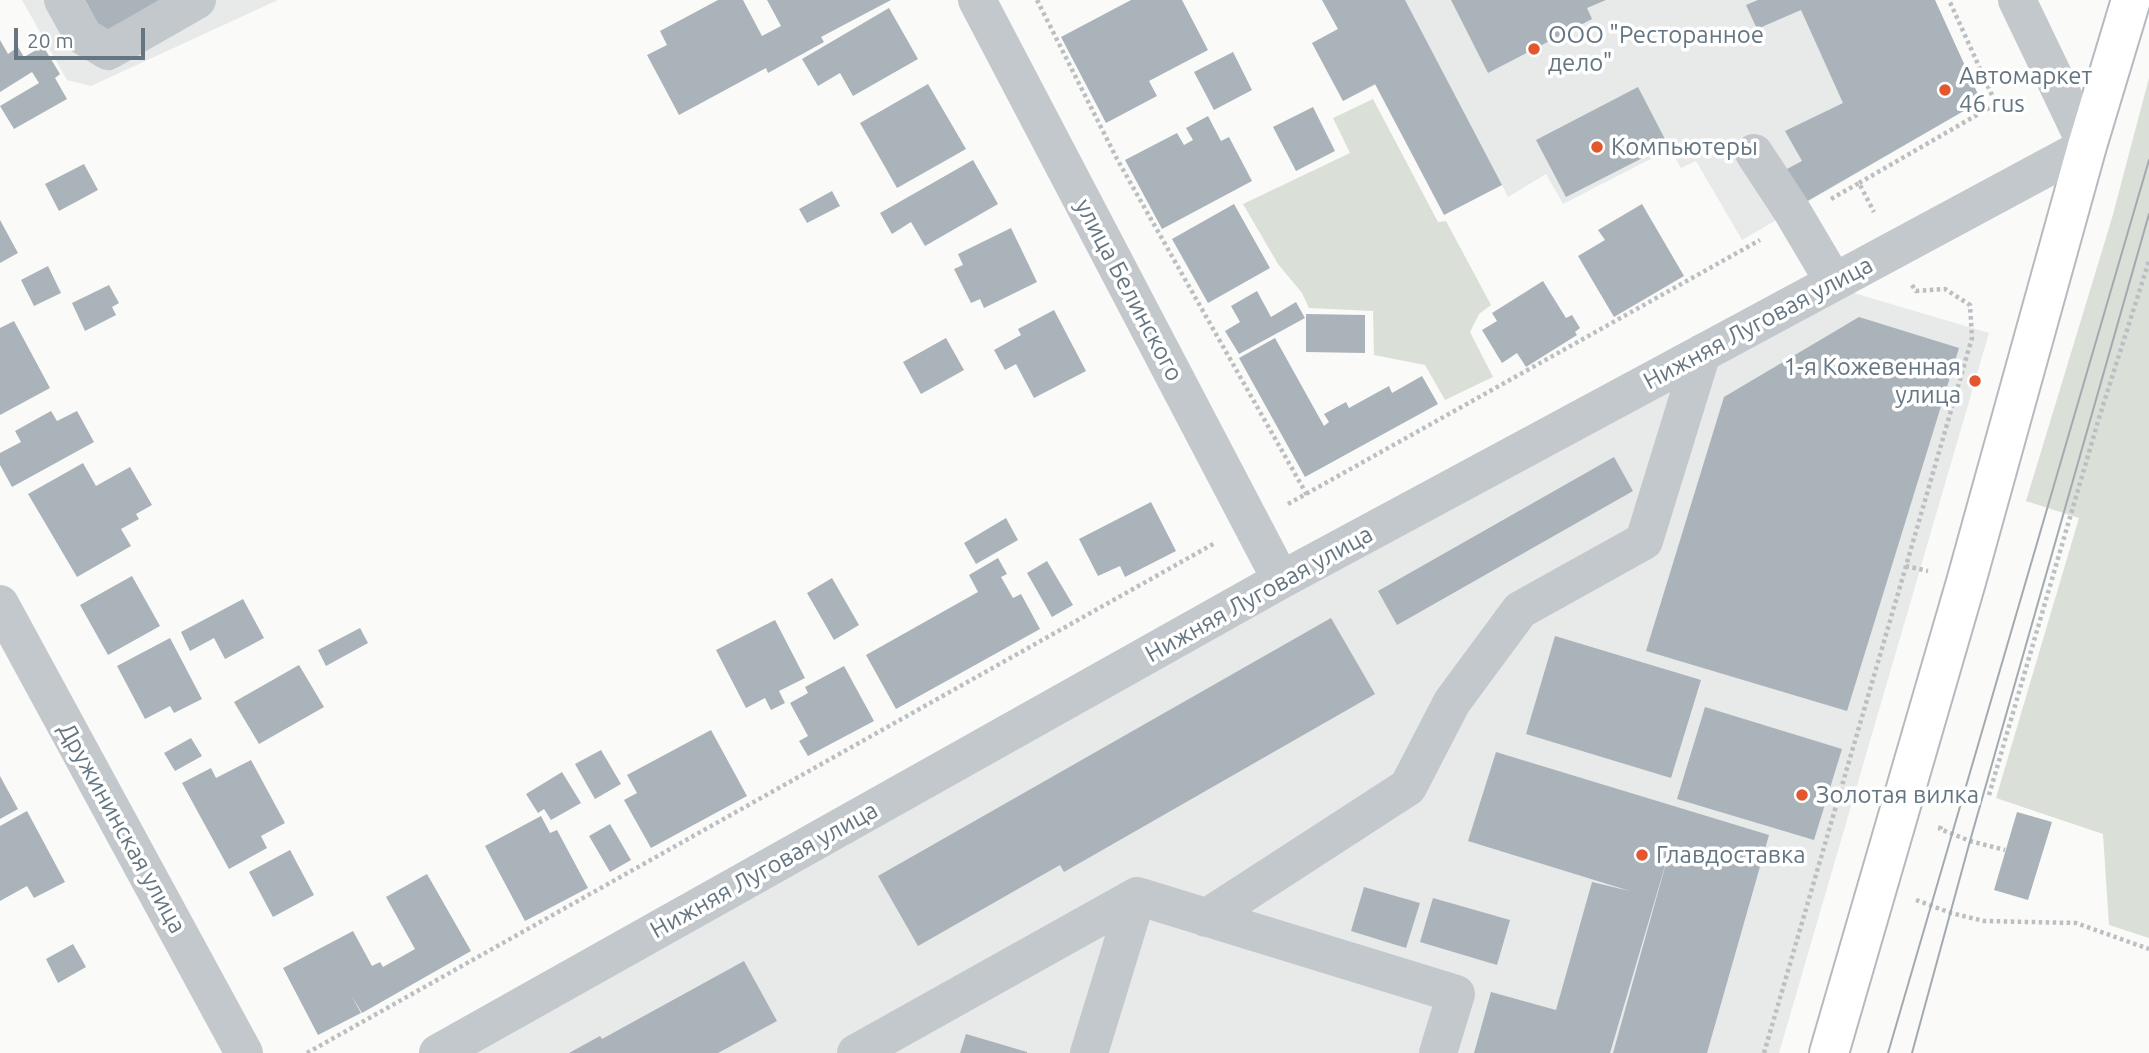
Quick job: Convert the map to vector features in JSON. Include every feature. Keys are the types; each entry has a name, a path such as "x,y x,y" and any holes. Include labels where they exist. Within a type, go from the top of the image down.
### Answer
{"main road":[{"path":"1829,1053 2131,0"}],"street":[{"path":"63,0 83,36 108,51 197,0"},
{"name":"улица Белинского","path":"977,0 1281,580"},
{"path":"2017,0 2087,146"},
{"name":"Нижняя Луговая улица","path":"438,1053 1281,580 2087,146"},
{"path":"1754,153 1834,282"},
{"path":"1206,918 1408,787 1452,702 1520,610 1644,541 1702,353"},
{"name":"Дружининская улица","path":"0,604 244,1053"},
{"path":"1089,1053 1137,896"},
{"path":"856,1053 1137,896 1456,994 1438,1053"}],"path":[{"path":"1037,0 1117,159 1307,495"},
{"path":"307,1053 1251,523 1307,495 1996,104 1949,0"},
{"path":"1859,183 1878,219"},
{"path":"1989,795 2095,432 2149,261"},
{"path":"1764,1053 1972,338 1970,305 1945,289 1916,291 1909,279"},
{"path":"1906,566 1966,582"},
{"path":"1944,816 1940,829 1970,841 2005,850"},
{"path":"1878,889 1984,921 2076,923 2149,949"}],"shaded area":[{"path":"22,0 278,0 91,86 67,80"},
{"path":"1322,0 1935,0 1981,101 1742,240 1696,161 1681,168 1670,149 1563,204 1546,174 1508,197 1502,185 1376,85 1343,101 1312,43 1338,29"},
{"path":"2149,78 2149,938 2109,925 2103,834 1996,798 2079,518 2026,501 2112,218"},
{"path":"1373,99 1438,222 1446,221 1491,305 1479,314 1470,332 1493,377 1445,400 1425,365 1374,355 1373,311 1309,308 1302,293 1278,264 1243,204 1350,153 1333,118"},
{"path":"1837,288 1989,333 1779,1053 465,1053"}],"building":[{"path":"85,0 165,0 103,33"},
{"path":"718,0 743,0 762,36 781,26 767,0 891,0 821,37 824,42 768,73 766,68 679,115 647,55 667,45 660,31"},
{"path":"1131,0 1182,0 1208,50 1149,81 1157,96 1106,123 1061,37"},
{"path":"1322,0 1405,0 1502,185 1444,215 1375,84 1343,101 1312,43 1338,29"},
{"path":"1451,0 1606,0 1587,8 1592,19 1488,73"},
{"path":"1758,0 1935,0 1981,101 1804,203 1785,170 1802,161 1785,131 1843,103 1801,10 1757,29 1746,5"},
{"path":"889,8 918,59 853,96 840,73 818,86 802,59"},
{"path":"0,40 8,54 18,47 24,57 43,46 60,74 55,78 67,99 14,129 0,106 39,83 32,72 0,92"},
{"path":"1233,52 1252,90 1214,110 1194,72"},
{"path":"928,84 966,149 897,188 860,123"},
{"path":"1638,87 1668,145 1566,197 1536,140"},
{"path":"1313,107 1335,151 1296,171 1273,127"},
{"path":"1208,116 1221,141 1229,137 1252,181 1162,229 1125,160 1177,133 1184,145 1193,140 1186,128"},
{"path":"973,160 998,204 925,246 911,222 892,234 880,213"},
{"path":"84,164 98,190 59,211 45,184"},
{"path":"832,191 840,206 807,223 799,209"},
{"path":"1234,204 1270,268 1208,303 1172,239"},
{"path":"1642,204 1684,276 1614,317 1578,256 1605,240 1598,230"},
{"path":"0,220 18,253 0,263"},
{"path":"1011,228 1037,282 984,308 980,299 971,303 954,269 963,265 958,254"},
{"path":"48,266 61,293 34,306 21,280"},
{"path":"1543,281 1566,318 1572,315 1580,328 1575,332 1577,335 1526,367 1517,353 1502,363 1482,330 1497,321 1492,313"},
{"path":"109,285 119,303 112,307 116,315 85,331 72,303"},
{"path":"1257,291 1271,317 1296,302 1305,318 1239,354 1225,331 1240,322 1231,306"},
{"path":"1054,310 1086,371 1034,398 1016,364 1005,370 994,350 1021,335 1018,329"},
{"path":"1306,314 1365,315 1365,353 1306,352"},
{"path":"1859,317 1959,348 1847,711 1646,651 1724,397"},
{"path":"14,321 50,388 0,415 0,328"},
{"path":"946,338 964,370 921,394 903,362"},
{"path":"1275,338 1324,426 1329,422 1324,414 1346,402 1349,408 1389,386 1392,393 1422,376 1438,404 1305,477 1239,358"},
{"path":"51,411 57,421 77,411 94,442 12,487 0,465 0,453 21,442 15,431"},
{"path":"1614,457 1633,491 1397,625 1378,591"},
{"path":"83,463 96,486 130,467 152,505 136,514 139,519 121,529 131,546 77,577 28,494"},
{"path":"1151,502 1176,551 1125,577 1120,566 1098,576 1079,539"},
{"path":"1006,518 1018,540 976,564 964,543"},
{"path":"998,558 1007,574 1001,577 1013,598 1021,594 1040,629 896,709 866,655 978,592 969,575"},
{"path":"1047,561 1073,605 1052,617 1027,573"},
{"path":"132,576 160,626 108,655 80,605"},
{"path":"832,578 859,625 834,640 807,593"},
{"path":"243,599 264,638 225,659 214,638 190,651 181,632"},
{"path":"1331,618 1375,694 1064,872 1060,865 918,946 878,876"},
{"path":"775,620 805,678 779,691 785,703 771,710 765,698 746,708 716,650"},
{"path":"360,628 368,643 326,666 318,650"},
{"path":"1555,636 1701,680 1671,778 1526,734"},
{"path":"170,638 202,699 174,713 170,706 145,719 117,666"},
{"path":"299,665 324,707 259,744 234,702"},
{"path":"844,666 874,721 808,756 799,741 808,736 790,703 808,693 805,687"},
{"path":"1705,707 1842,749 1814,840 1677,799"},
{"path":"711,730 747,796 651,848 624,800 637,793 627,775"},
{"path":"191,738 202,756 175,771 164,753"},
{"path":"601,750 621,784 595,799 575,764"},
{"path":"1496,752 1769,835 1707,1053 1613,1053 1672,842 1610,1053 1474,1053 1491,992 1556,1010 1592,882 1630,891 1468,841"},
{"path":"251,760 285,823 261,836 267,848 229,869 182,783 211,768 216,778"},
{"path":"562,772 581,803 551,820 544,809 538,813 526,794"},
{"path":"0,776 18,809 0,819"},
{"path":"27,811 65,882 34,898 27,886 0,901 0,826"},
{"path":"2017,812 2052,822 2028,900 1994,890"},
{"path":"541,816 550,833 557,830 588,888 525,921 485,846"},
{"path":"610,824 631,860 610,872 589,836"},
{"path":"290,850 314,895 273,917 249,872"},
{"path":"427,874 471,951 362,1013 351,995 361,1013 318,1035 283,968 353,931 372,966 380,962 383,967 415,949 386,897"},
{"path":"1364,887 1420,903 1406,948 1351,931"},
{"path":"1433,898 1510,920 1497,965 1420,942"},
{"path":"73,944 86,967 58,983 46,959"},
{"path":"744,961 777,1021 718,1053 569,1053 600,1036 602,1039"},
{"path":"966,1034 1027,1052 1027,1053 960,1053"}],"tram line":[{"path":"1888,1053 2149,160"},
{"path":"1912,1053 2149,214"}],"place":[{"name":"ООО \"Ресторанное дело\"","path":"1534,49"},
{"name":"Автомаркет 46 rus","path":"1945,90"},
{"name":"Компьютеры","path":"1597,147"},
{"name":"1-я Кожевенная улица","path":"1975,381"},
{"name":"Золотая вилка","path":"1802,795"},
{"name":"Главдоставка","path":"1642,855"}]}
